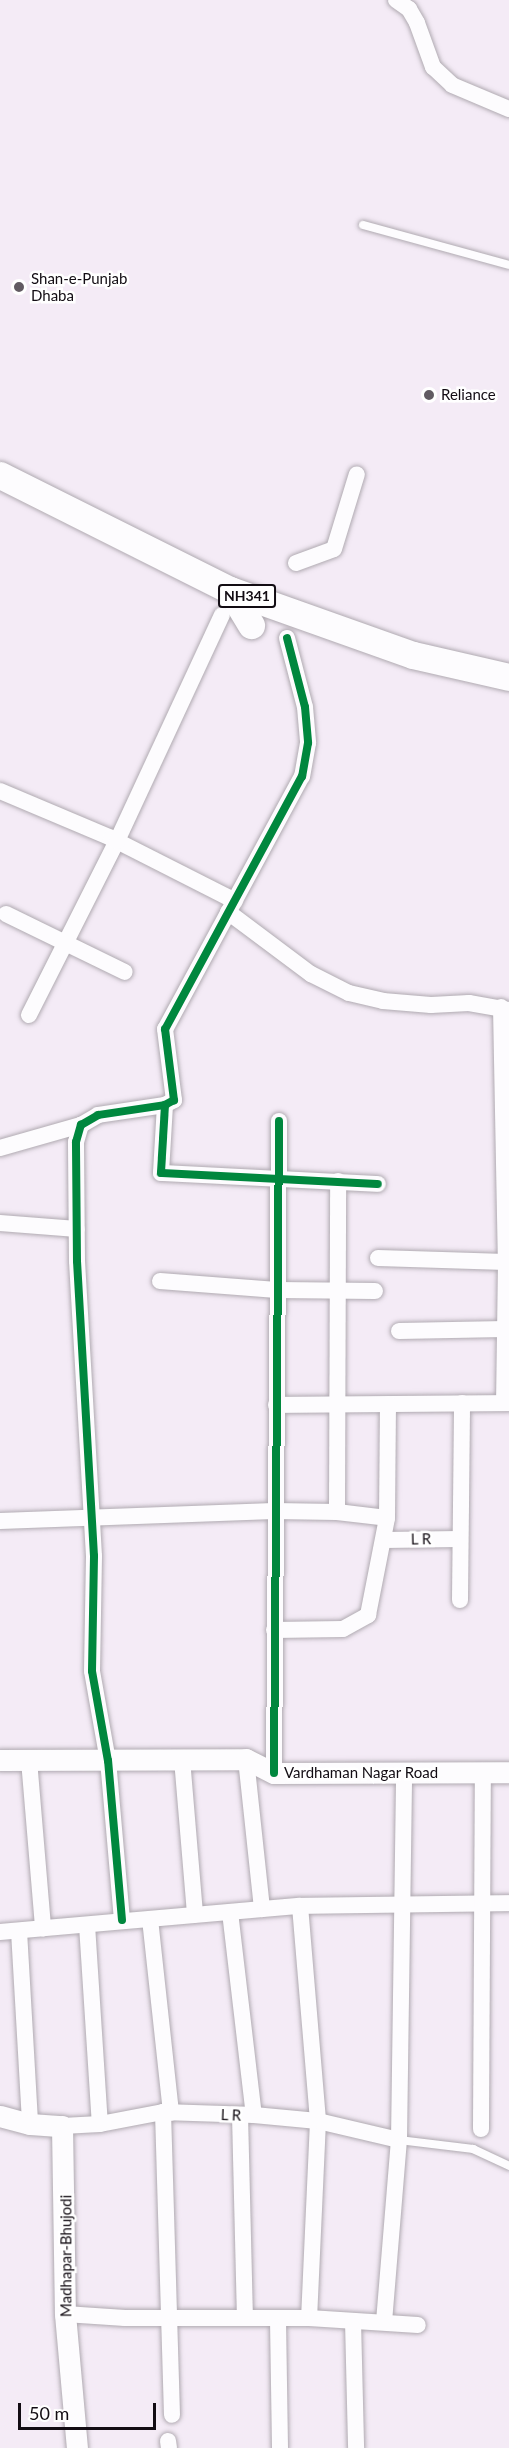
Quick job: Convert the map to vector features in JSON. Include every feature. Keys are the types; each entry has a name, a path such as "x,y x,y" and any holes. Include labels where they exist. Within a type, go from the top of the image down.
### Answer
{"highway":[{"name":"NH341","path":"0,475 226,602 251,625"},
{"name":"NH341","path":"226,602 413,655 509,677"}],"street":[{"path":"396,0 409,9 417,22 433,67 452,84 509,109"},
{"path":"296,563 334,549 357,474"},
{"path":"29,1015 117,841 226,602"},
{"path":"0,1148 81,1125 98,1115 165,1105 174,1100 165,1029 302,776 308,743 305,707 287,638"},
{"path":"0,791 117,841 231,907 311,974 349,993 392,1002 505,1008 506,1403 276,1405"},
{"path":"6,914 67,940 125,972"},
{"path":"165,1105 161,1173 378,1184"},
{"path":"274,1773 274,1511 279,1121"},
{"path":"81,1125 76,1142 77,1229 92,1515 92,1671 108,1761 122,1920"},
{"path":"337,1512 338,1181"},
{"path":"0,1223 77,1229"},
{"path":"378,1258 506,1262"},
{"path":"160,1281 277,1290 375,1291"},
{"path":"399,1331 505,1329"},
{"path":"460,1600 462,1403"},
{"path":"274,1630 343,1629 361,1622 370,1607 387,1518 388,1404"},
{"path":"0,1521 92,1515 274,1511 337,1512 387,1518"},
{"name":"L R","path":"384,1540 459,1539"},
{"path":"182,1759 195,1914"},
{"path":"246,1759 262,1909"},
{"name":"Vardhaman Nagar Road","path":"0,1760 246,1759 274,1773 509,1773"},
{"path":"29,1760 43,1928"},
{"path":"384,2322 399,2140 404,1773"},
{"path":"481,2129 483,1773"},
{"path":"0,1932 300,1906 402,1902 509,1903"},
{"path":"300,1906 318,2121 309,2318"},
{"path":"231,1912 247,2115 245,2317"},
{"path":"150,1919 167,2113 172,2415"},
{"path":"87,1925 100,2124"},
{"path":"19,1931 30,2124"},
{"name":"L R","path":"62,2126 100,2124 167,2113 247,2115 318,2121 399,2140"},
{"path":"0,2116 30,2124 62,2126"},
{"name":"Madhapar-Bhujodi","path":"62,2126 65,2314 77,2448"},
{"path":"65,2314 172,2318 245,2317 278,2320 309,2318 418,2325"},
{"path":"278,2320 280,2448"},
{"path":"353,2321 356,2448"}],"lane":[{"path":"363,225 509,265"},
{"path":"399,2140 473,2149 509,2166"}],"cycle path":[{"path":"287,638 305,707 308,743 302,776 165,1029 174,1100 165,1105 161,1173 378,1184"},
{"path":"122,1920 108,1761 92,1671 94,1556 77,1261 76,1142 81,1125 98,1115 165,1105"},
{"path":"274,1773 279,1121"}],"place":[{"name":"Shan-e-Punjab Dhaba","path":"19,287"},
{"name":"Reliance","path":"429,395"}]}
